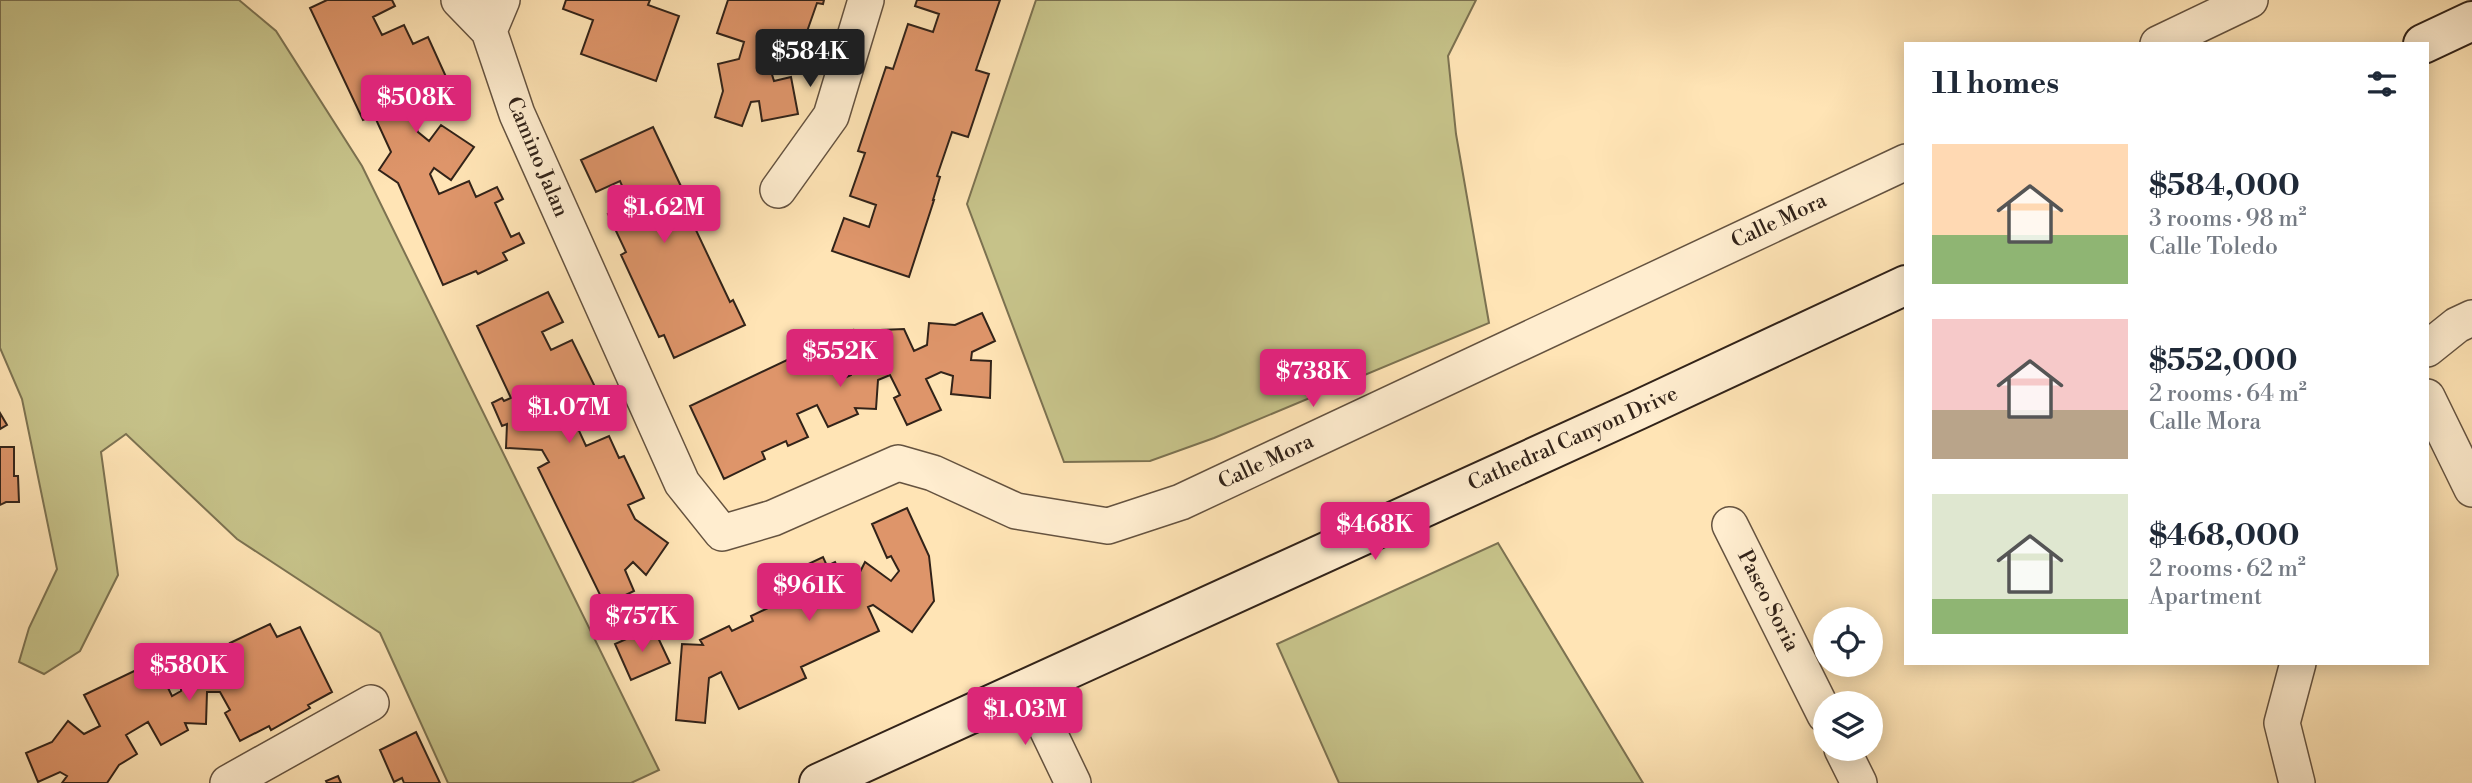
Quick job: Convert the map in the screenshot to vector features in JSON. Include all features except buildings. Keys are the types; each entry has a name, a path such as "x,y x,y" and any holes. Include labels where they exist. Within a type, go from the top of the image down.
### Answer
{"street":[{"path":"459,0 496,16"},
{"path":"778,190 831,116 866,0"},
{"path":"2162,42 2237,3"},
{"name":"Camino Jalan","path":"496,16 517,114 682,483 722,533"},
{"path":"2427,42 2472,21"},
{"name":"Calle Mora","path":"722,533 773,519 898,463 933,473 1016,510 1108,526 1181,502 1904,163"},
{"name":"Cathedral Canyon Drive","path":"819,783 1904,286"},
{"path":"2429,347 2458,325 2472,318"},
{"path":"2429,401 2472,489"},
{"name":"Paseo Soria","path":"1730,525 1813,691"},
{"path":"2297,665 2282,723 2297,783"},
{"path":"1027,687 1073,783"},
{"path":"228,783 371,703"},
{"path":"1848,761 1859,783"}],"shaded area":[{"path":"0,0 239,0 276,31 362,166 659,770 631,783 448,783 380,633 237,539 126,434 101,452 118,575 80,651 44,674 19,662 29,628 57,569 22,399 0,348"},
{"path":"1036,0 1476,0 1448,56 1456,134 1489,323 1214,438 1150,461 1064,462 967,204"},
{"path":"1498,543 1643,783 1339,783 1277,644"}]}
